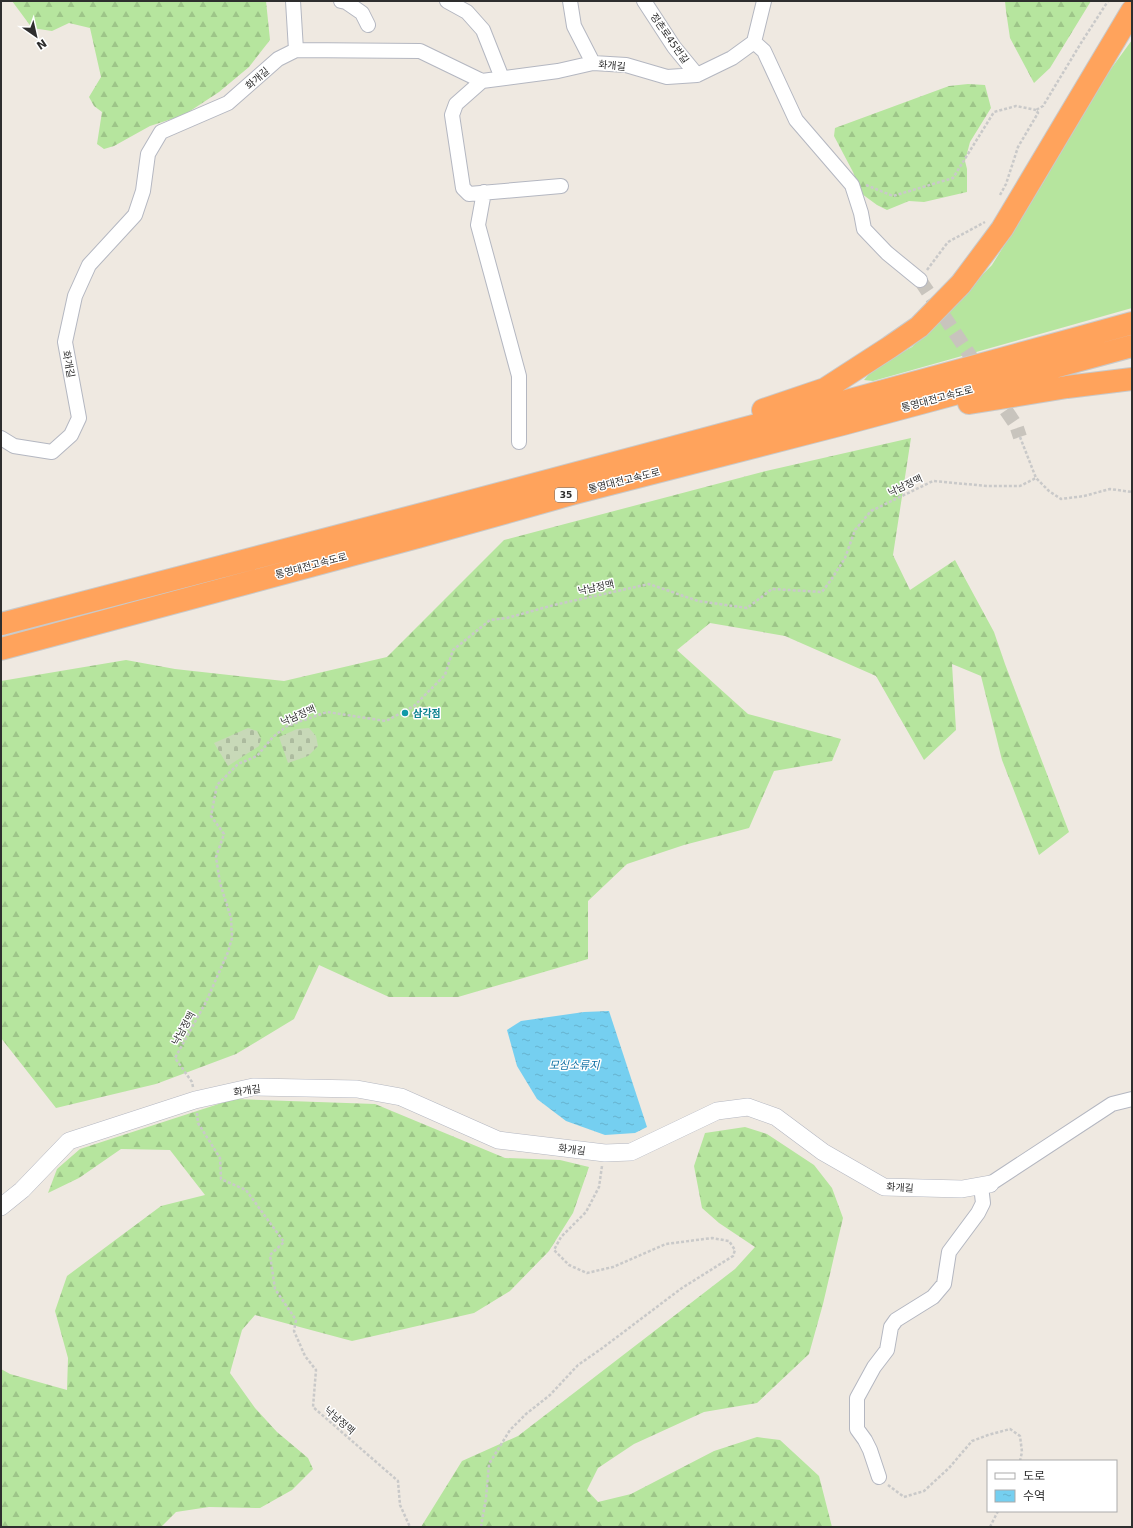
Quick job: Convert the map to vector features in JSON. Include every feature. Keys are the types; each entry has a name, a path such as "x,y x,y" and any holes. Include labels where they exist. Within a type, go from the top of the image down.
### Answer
{"highway":[{"path":"507,492 825,390 890,348 919,327 961,284 1002,229 1129,20"},
{"name":"통영대전고속도로","path":"1,624 872,395 1132,323"},
{"name":"통영대전고속도로","path":"1,649 418,537 575,493 843,424 1132,346"},
{"path":"843,424 1067,387 1132,379"}],"street":[{"path":"293,1 296,50"},
{"path":"340,1 346,2 362,13 368,25"},
{"path":"447,1 467,12 483,30 502,78"},
{"path":"570,1 570,9 574,26 593,64"},
{"name":"정촌로45번길","path":"644,1 674,47 697,75"},
{"path":"764,1 754,42 764,51 796,120 852,185 861,213 864,229 887,253 920,280"},
{"name":"화개길","path":"1,438 14,446 52,452 71,435 79,418 65,342 75,296 89,265 135,215 144,191 148,154 161,132 228,103 278,60 296,50 420,51 482,81 558,71 593,64 626,66 667,77 697,75 732,58 754,42"},
{"path":"482,81 456,104 452,115 462,188 468,194 560,186"},
{"path":"484,192 478,225 519,376 519,442"},
{"name":"화개길","path":"1,1207 22,1190 69,1141 195,1100 253,1087 357,1089 401,1097 498,1140 605,1153 631,1152 717,1111 748,1107 776,1117 823,1152 884,1187 962,1189 986,1185 1112,1104 1132,1099"},
{"path":"879,1477 870,1450 857,1429 857,1398 874,1367 887,1350 891,1327 896,1320 933,1298 944,1284 949,1252 978,1213 983,1203 986,1185"}],"path":[{"path":"852,185 861,182 867,186 893,196 953,178 994,112 1016,106 1036,110 1043,106 1108,1"},
{"path":"1000,196 1006,184 1018,146 1038,113 1036,110"},
{"path":"920,280 948,242 988,220"},
{"path":"1020,437 1036,478 1061,499 1084,496 1110,489 1132,492"},
{"name":"낙남정맥","path":"410,1527 400,1505 398,1481 313,1408 316,1370 304,1356 294,1331 296,1320 275,1289 270,1254 284,1242 246,1190 221,1179 220,1158 198,1122 192,1082 175,1058 206,1002 228,952 232,938 231,918 220,882 216,857 224,834 211,816 217,785 238,764 257,756 272,737 288,726 327,712 386,721 414,706 445,675 453,650 490,620 507,618 554,604 649,584 698,601 747,608 772,589 822,592 832,580 845,558 854,530 871,511 933,481 987,486 1020,486 1036,478"},
{"path":"481,1527 486,1498 489,1464 510,1430 526,1414 550,1395 578,1365 682,1288 733,1256 734,1250 729,1240 712,1238 666,1244 613,1267 587,1273 569,1265 554,1250 561,1237 586,1212 598,1187 605,1153"},
{"path":"879,1477 904,1497 924,1491 949,1468 972,1441 1010,1429 1020,1436 1022,1452 1020,1460"},
{"path":"990,1527 998,1512"}],"green space":[{"path":"12,1 266,1 270,40 249,67 219,92 184,115 150,126 114,146 104,149 97,144 102,112 94,106 89,97 101,77 90,28 69,23 52,31 32,28"},
{"path":"1005,1 1091,1 1050,68 1034,83 1010,38"},
{"path":"1132,40 1132,308 873,381 864,380 875,367 912,347 992,265 1043,183 1100,84"},
{"path":"968,84 985,85 991,108 970,142 965,161 967,169 967,192 924,202 909,201 887,210 862,194 853,172 834,136 835,128 949,86"},
{"path":"911,438 893,555 910,590 955,560 994,632 1069,832 1039,855 1002,760 981,676 952,664 956,730 924,760 876,676 785,636 710,623 677,650 748,714 841,739 832,761 774,771 749,828 684,845 627,864 588,901 588,959 458,997 389,997 319,965 294,1019 236,1054 156,1084 56,1108 1,1038 1,681 126,660 175,669 284,681 387,657 504,540 766,471"},
{"path":"248,728 257,731 261,739 259,746 228,766 214,743"},
{"path":"309,728 316,736 318,746 308,756 288,763 279,737 297,729"},
{"path":"234,1099 375,1104 505,1158 560,1160 589,1167 573,1213 549,1251 510,1291 474,1313 352,1341 255,1315 242,1330 230,1373 255,1408 277,1432 308,1458 313,1469 292,1490 260,1508 209,1507 176,1512 161,1527 1,1527 1,1369 10,1374 67,1390 68,1358 55,1311 67,1276 161,1206 205,1195 170,1150 121,1149 79,1178 48,1193 57,1169 80,1149"},
{"path":"745,1127 767,1134 814,1165 832,1188 843,1218 823,1304 809,1354 757,1403 704,1412 634,1444 598,1468 587,1490 598,1502 631,1494 714,1451 757,1437 780,1440 819,1476 832,1527 421,1527 462,1461 518,1436 735,1269 755,1247 719,1223 702,1208 694,1166 705,1133"}],"water":[{"name":"모심소류지","path":"609,1011 647,1127 635,1133 605,1135 566,1121 537,1099 517,1066 507,1030 521,1021 584,1012"}],"tunnel":[{"path":"920,280 981,372"},
{"path":"994,393 1016,425 1020,437"}],"place":[{"name":"삼각점","path":"405,713"}]}
